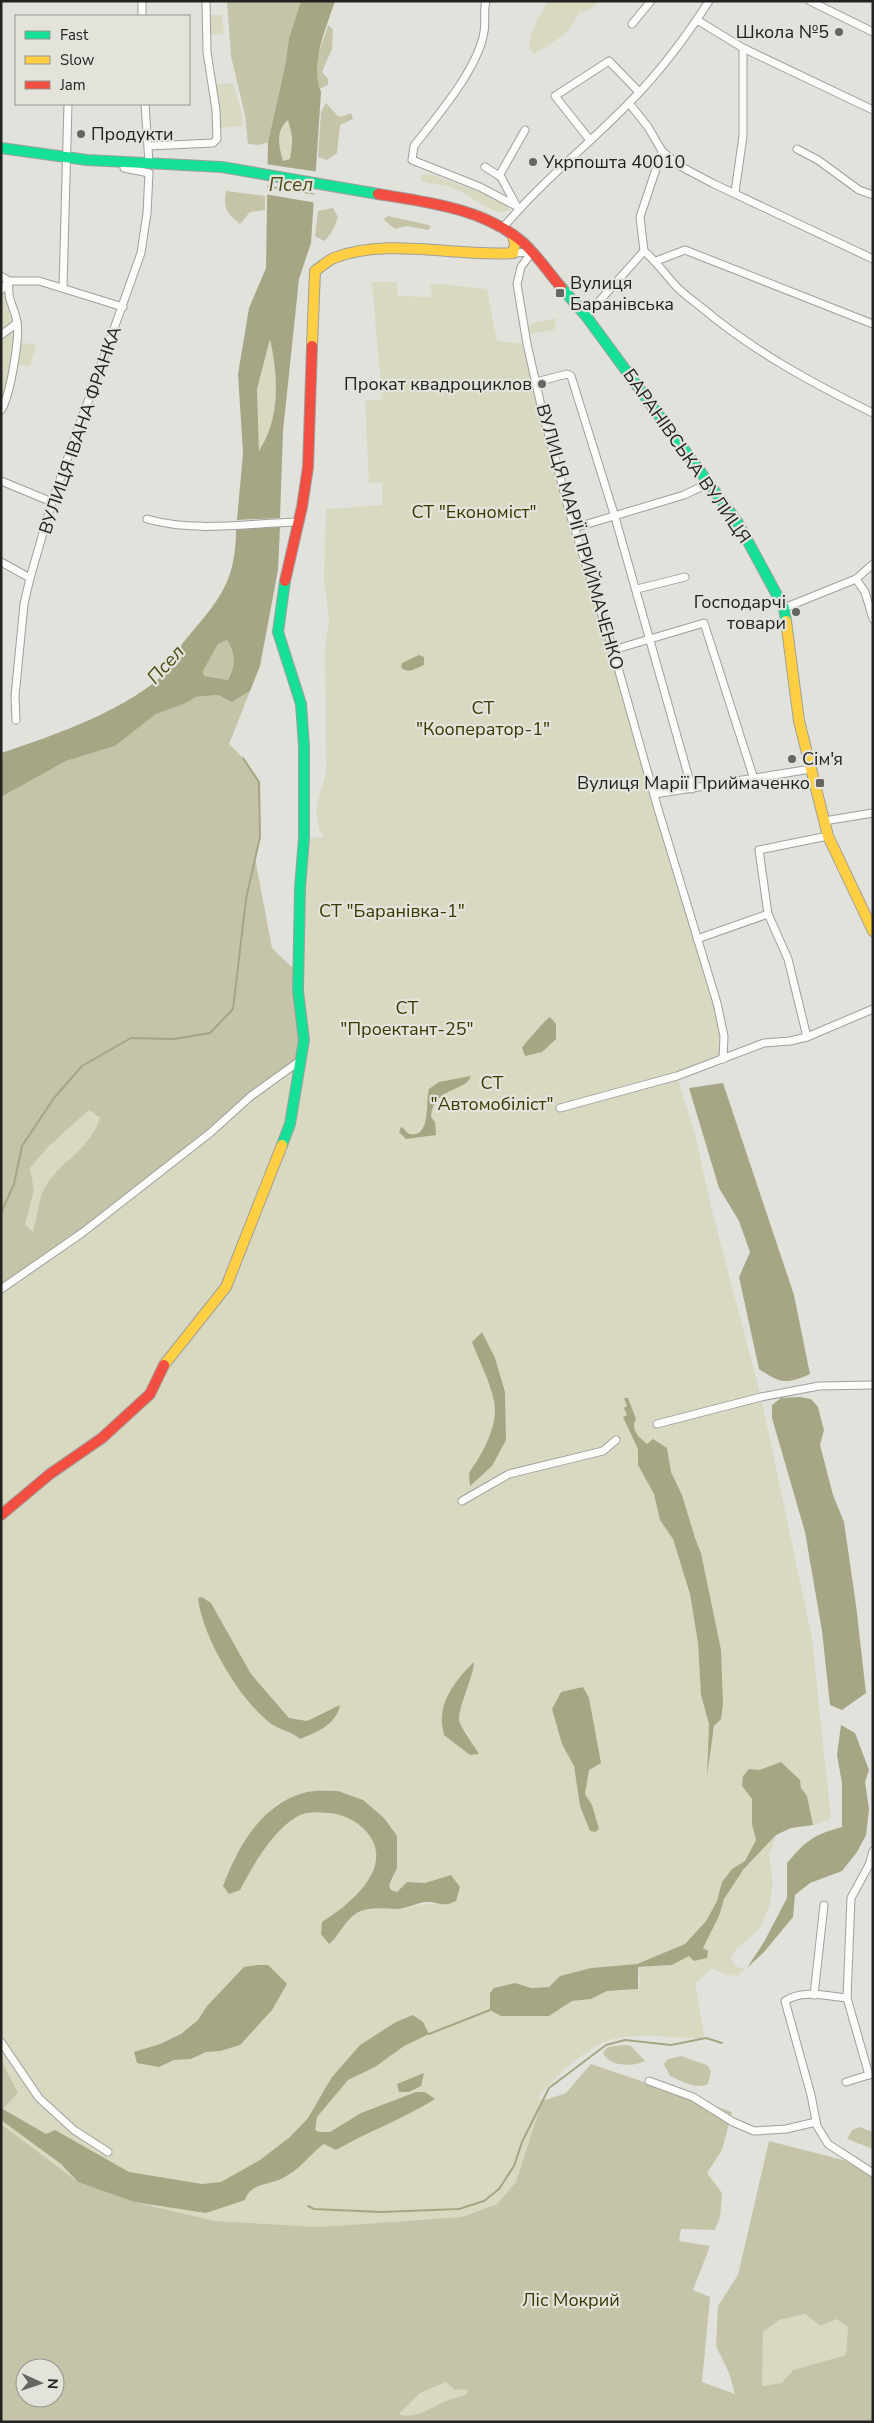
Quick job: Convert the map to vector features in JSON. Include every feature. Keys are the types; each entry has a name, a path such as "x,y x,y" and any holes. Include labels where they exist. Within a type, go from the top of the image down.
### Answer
{"street":[{"path":"142,1 142,15"},
{"path":"149,146 213,144 217,139 216,110 206,52 206,1"},
{"path":"486,1 484,32 476,54 468,71 414,146 412,160 480,187 518,206"},
{"path":"632,24 651,1"},
{"path":"502,229 518,206 639,92 697,20 709,1"},
{"path":"810,1 873,32"},
{"path":"697,20 743,48 873,110"},
{"path":"735,192 743,136 743,48"},
{"path":"590,139 555,96 609,61 639,92"},
{"path":"629,103 648,127 662,151 678,165 873,259"},
{"path":"63,288 68,105"},
{"path":"145,105 149,163"},
{"path":"500,176 525,130"},
{"name":"БАРАНІВСЬКА ВУЛИЦЯ","path":"1,148 66,157 124,162 222,167 438,204 470,214 502,229 532,252 586,316 738,523 784,608 793,687 810,769 828,836 873,931"},
{"path":"797,149 818,160 859,190 873,195"},
{"path":"662,151 640,217 644,251 656,261 675,285 756,349 814,384 873,413"},
{"name":"ВУЛИЦЯ ІВАНА ФРАНКА","path":"16,720 15,696 24,604 30,578 52,502 141,254 147,213 149,173 124,168 124,162"},
{"path":"485,167 500,176 518,206"},
{"path":"513,236 515,243 513,253"},
{"path":"1,1515 50,1474 102,1438 150,1394 162,1368 226,1287 262,1201 290,1124 304,1040 298,992 300,888 304,838 304,746 301,704 278,632 284,586 308,467 315,271 323,262 378,249 532,252"},
{"path":"656,261 685,250 873,324"},
{"path":"586,316 644,251"},
{"name":"ВУЛИЦЯ МАРІЇ ПРИЙМАЧЕНКО","path":"532,252 521,267 518,284 527,344 536,382 574,528 613,650 716,1002 724,1036 723,1058"},
{"path":"1,276 9,281 39,281 123,306"},
{"path":"1,290 9,281"},
{"path":"1,410 7,402 17,323 8,297 9,281"},
{"path":"1,335 17,323"},
{"path":"536,382 567,374 571,376 616,517 652,639 692,789"},
{"path":"1,481 52,502"},
{"path":"574,528 616,517 684,495 709,483"},
{"path":"147,519 169,525 215,528 298,522"},
{"path":"1,562 30,578"},
{"path":"784,608 856,579 873,564"},
{"path":"637,589 685,577"},
{"path":"856,579 865,592 873,619"},
{"path":"613,650 704,623 754,779"},
{"path":"655,794 810,769"},
{"path":"824,821 873,813"},
{"path":"807,1037 788,959 768,914 759,850 828,836"},
{"path":"697,939 768,914"},
{"path":"560,1108 677,1076 764,1043 790,1041 807,1037 873,1009"},
{"path":"1,1289 82,1234 210,1133 251,1096 301,1060"},
{"path":"657,1424 761,1397 819,1386 873,1385"},
{"path":"462,1502 509,1474 603,1451 616,1440"},
{"path":"846,2082 871,2075 847,1998 851,1898 869,1865 873,1851"},
{"path":"814,1995 824,1905"},
{"path":"847,1998 814,1995 793,1996 785,2001 811,2095 816,2122 828,2144 873,2173"},
{"path":"1,2042 39,2098 74,2130 108,2152"},
{"path":"649,2081 693,2097 733,2122 754,2131 786,2129 816,2122"}],"green space":[{"path":"227,1 301,1 289,38 285,66 268,142 259,145 248,144 245,115 231,56"},
{"path":"549,1 599,1 590,10 578,13 571,27 566,32 534,54 529,48 531,35 538,17"},
{"path":"210,15 222,15 224,34 211,35"},
{"path":"328,25 333,29 332,49 322,72 328,79 328,85 319,89 316,65"},
{"path":"233,83 242,114 243,126 220,128 215,84"},
{"path":"326,103 337,115 341,117 351,113 353,119 340,125 337,153 327,160 318,157 321,112"},
{"path":"288,120 292,135 292,147 290,159 283,161 280,134 281,129"},
{"path":"430,174 491,196 510,206 508,210 501,213 451,187 420,180 422,175"},
{"path":"226,191 265,196 265,210 250,212 240,224 227,210 225,202"},
{"path":"333,208 338,217 331,233 324,241 315,236 318,211"},
{"path":"388,216 431,227 428,230 407,226 395,229 383,219"},
{"path":"372,282 397,282 398,296 432,297 430,283 487,289 497,341 527,344 542,410 717,1003 723,1059 677,1076 696,1138 711,1207 761,1397 812,1638 831,1819 813,1825 807,1796 801,1788 800,1780 742,1786 752,1799 752,1824 756,1840 745,1861 732,1869 722,1882 717,1901 706,1921 685,1944 637,1964 591,1968 560,1976 550,1987 531,1988 515,1983 501,2016 549,2016 572,2001 591,1999 607,1991 638,1989 640,1979 638,1967 672,1965 703,1948 732,1883 776,1835 769,1856 773,1881 770,1904 759,1930 736,1949 731,1959 737,1967 746,1969 738,1976 727,1975 712,1969 695,1983 705,2039 655,2036 625,2037 600,2044 577,2059 538,2097 542,2101 516,2182 497,2204 463,2217 319,2227 215,2221 134,2202 78,2182 1,2124 1,2111 18,2093 1,2060 1,1289 298,991 304,838 325,837 319,830 316,810 326,771 325,649 329,618 324,579 326,509 382,505 382,483 369,483 365,401 382,399","holes":["472,1342 505,1392 506,1440 469,1473 492,1430 495,1410 490,1386","647,1444 667,1448 671,1472 682,1495 701,1553 721,1650 721,1718 714,1729 707,1770 709,1724 701,1695 698,1643 690,1594 673,1539 660,1520 654,1494 638,1465 645,1460 657,1473 658,1461","211,1603 251,1674 289,1718 307,1721 332,1708 300,1739 273,1725 258,1711 237,1686 220,1657 200,1611","474,1663 459,1719 461,1726 470,1736 442,1715 451,1693 463,1674","561,1692 589,1698 594,1729 585,1794 592,1805 580,1806 574,1766 552,1709","304,1792 397,1836 394,1878 389,1885 394,1892 397,1892 407,1882 425,1883 451,1875 446,1906 425,1904 402,1909 369,1908 353,1917 337,1937 322,1923 347,1905 361,1891 372,1874 376,1850 372,1839 364,1829 340,1815 326,1812 300,1815 285,1824 278,1831 250,1872 232,1862 258,1823 277,1804","225,1988 272,2010 258,2023 220,2051 206,2052 191,2059 174,2060 134,2052 167,2041 183,2032 197,2021"]},
{"path":"1,295 4,295 15,322 14,341 36,345 30,367 13,363 7,388 1,402"},
{"path":"557,318 554,330 531,334 529,324"},
{"path":"270,338 275,367 276,396 271,425 259,452 257,389"},
{"path":"227,640 234,655 233,670 228,680 204,676 203,671 218,644"},
{"path":"250,691 229,744 243,758 259,782 260,837 255,858 272,948 298,973 301,1060 82,1233 1,1289 1,797 66,761 115,746 156,714 184,704 196,697 218,695 232,702","holes":["89,1110 100,1118 96,1129 89,1139 49,1181 43,1191 33,1232 25,1225 34,1190 30,1168 48,1147"]},
{"path":"89,1110 100,1119 96,1132 65,1164 33,1233 25,1225 34,1190 30,1168 48,1147"},
{"path":"631,2046 645,2061 628,2065 615,2063 610,2061 603,2052 608,2047"},
{"path":"681,2056 707,2065 711,2071 708,2084 703,2086 694,2085 670,2076 664,2064 668,2059"},
{"path":"1,2060 18,2093 1,2111"},
{"name":"Ліс Мокрий","path":"591,2064 732,2112 722,2150 707,2173 722,2193 720,2217 715,2230 681,2229 679,2241 710,2246 693,2290 710,2297 702,2382 735,2394 729,2373 716,2346 718,2306 738,2275 769,2141 847,2161 873,2171 873,2422 1,2422 1,2124 78,2182 134,2202 215,2221 319,2227 462,2217 497,2204 516,2182 542,2101 566,2093","holes":["805,2314 820,2326 836,2319 848,2327 846,2355 793,2370 782,2383 762,2386 763,2332 779,2320","446,2382 455,2390 468,2389 466,2395 448,2400 417,2414 399,2414 420,2393"]},
{"path":"859,2127 873,2132 873,2149 847,2139 852,2130"},
{"path":"805,2314 820,2326 836,2319 848,2327 846,2355 793,2370 782,2383 761,2386 763,2332 779,2320"},
{"path":"446,2382 469,2389 466,2395 448,2400 423,2412 411,2415 399,2414 420,2393"}],"water":[{"name":"Псел","path":"301,1 335,1 323,35 318,59 318,81 321,92 311,243 299,279 283,431 280,518 237,520 243,453 238,374 249,308 266,268 268,142 285,66 289,38","holes":["288,120 292,135 292,147 290,159 283,161 279,139 281,129","270,339 275,367 276,396 271,424 259,451 257,389"]},
{"name":"Псел","path":"280,527 278,570 260,666 250,691 232,702 218,695 196,697 184,704 156,714 115,746 66,761 1,797 1,753 68,729 114,708 135,696 170,668 183,642 208,613 229,577 233,563 236,529","holes":["227,640 230,645 234,665 228,680 204,676 203,671 218,644"]},
{"path":"419,655 424,657 424,665 409,671 401,667 402,663"},
{"path":"550,1017 556,1024 556,1039 542,1052 525,1056 522,1048"},
{"path":"471,1076 468,1081 437,1100 431,1117 435,1122 436,1135 406,1139 399,1132 401,1127 410,1134 417,1134 422,1130 425,1124 429,1089 439,1082"},
{"path":"723,1083 794,1295 810,1374 795,1380 778,1380 759,1369 739,1277 750,1252 739,1221 719,1188 689,1088"},
{"path":"482,1332 495,1358 505,1392 506,1440 492,1466 470,1486 469,1473 492,1430 495,1410 490,1386 472,1342"},
{"path":"800,1397 811,1399 818,1407 824,1430 820,1445 833,1495 844,1522 856,1605 866,1693 842,1710 830,1705 822,1631 805,1532 772,1418 772,1405 781,1398"},
{"path":"624,1398 628,1398 636,1419 634,1427 638,1436 647,1444 653,1439 667,1448 671,1472 682,1495 701,1553 721,1650 723,1704 721,1719 714,1726 707,1776 709,1724 701,1695 698,1643 690,1594 673,1539 660,1520 654,1494 638,1465 638,1449 623,1417 627,1415 624,1408 627,1406"},
{"path":"202,1597 211,1603 251,1674 289,1718 307,1721 340,1705 338,1712 330,1723 300,1739 270,1723 258,1712 235,1683 214,1648 201,1613 198,1598"},
{"path":"474,1662 459,1718 462,1727 479,1754 470,1755 444,1735 442,1718 445,1701 449,1694 463,1673"},
{"path":"583,1687 589,1698 601,1763 589,1770 585,1794 592,1805 599,1829 595,1832 590,1831 580,1806 574,1766 562,1744 552,1709 561,1692"},
{"path":"841,1725 855,1733 869,1770 865,1782 869,1809 866,1835 857,1852 842,1871 810,1883 795,1895 793,1917 764,1952 747,1968 764,1942 787,1898 787,1863 811,1839 842,1827 842,1783 837,1755"},
{"path":"781,1762 800,1780 801,1788 807,1796 813,1825 791,1828 776,1835 743,1870 724,1899 719,1916 703,1948 708,1951 707,1958 694,1961 689,1956 672,1965 638,1967 638,1989 607,1991 591,1999 572,2001 549,2016 501,2016 490,2010 490,1993 494,1988 515,1983 531,1988 549,1987 560,1976 591,1968 637,1964 685,1944 706,1921 717,1901 722,1882 732,1869 745,1861 756,1840 752,1824 752,1799 742,1786 743,1776 749,1769 759,1770"},
{"path":"338,1791 363,1800 384,1818 397,1836 397,1868 389,1885 391,1890 397,1892 407,1882 425,1883 451,1875 460,1887 456,1901 447,1904 426,1902 400,1909 367,1909 353,1916 329,1944 321,1934 322,1922 346,1905 367,1882 374,1870 376,1857 374,1843 365,1830 357,1823 339,1815 317,1812 298,1816 280,1830 264,1849 240,1890 229,1894 223,1886 229,1871 252,1830 263,1818 288,1799 303,1793"},
{"path":"268,1965 287,1984 272,2010 240,2045 220,2051 206,2052 191,2059 174,2060 159,2067 137,2063 134,2052 160,2044 181,2034 198,2020 207,2006 244,1967"},
{"path":"413,2015 423,2022 429,2034 404,2046 375,2067 348,2080 317,2117 315,2130 330,2132 361,2113 416,2092 425,2092 435,2099 336,2150 324,2144 288,2175 255,2188 247,2195 245,2200 206,2213 134,2202 78,2182 61,2164 1,2120 1,2108 46,2134 55,2130 129,2172 202,2184 221,2182 260,2160 290,2137 308,2118 332,2077 360,2045 396,2022"},
{"path":"424,2073 421,2086 409,2092 399,2092 397,2084"}],"pier":[{"path":"265,164 319,172 317,194 265,185"},
{"path":"265,187 317,195 317,203 264,194"}],"waterway":[{"path":"1,1213 14,1184 22,1146 54,1098 82,1066 131,1038 174,1039 210,1033 233,1009 246,899 260,837 259,782 243,758"},
{"path":"429,2034 490,2010"},
{"path":"308,2206 314,2209 381,2212 459,2209 484,2201 499,2189 514,2166 522,2142 549,2088 606,2045 625,2040 671,2045 706,2038 722,2043"}],"traffic: fast":[{"path":"1,148 87,160 222,167 378,194"},
{"path":"561,287 586,316 738,523 784,608 786,621"},
{"path":"282,1145 290,1124 304,1040 298,991 300,888 304,838 304,746 301,704 278,632 285,581"}],"traffic: slow":[{"path":"312,346 315,271 331,259 355,252 399,248 491,254 513,253 515,243 513,236"},
{"path":"786,621 799,721 828,836 873,931"},
{"path":"164,1365 226,1287 282,1145"}],"traffic: jam":[{"path":"378,194 452,208 488,220 505,229 526,245 561,287"},
{"path":"285,581 302,507 308,467 312,346"},
{"path":"1,1515 50,1474 102,1438 150,1394 164,1365"}],"place":[{"name":"Школа №5","path":"839,32"},
{"name":"Продукти","path":"81,134"},
{"name":"Укрпошта 40010","path":"533,162"},
{"name":"Вулиця Баранівська","path":"560,293"},
{"name":"Прокат квадроциклов","path":"542,384"},
{"name":"Господарчі товари","path":"796,612"},
{"name":"Сім'я","path":"792,759"},
{"name":"Вулиця Марії Приймаченко","path":"820,783"}],"park label":[{"name":"СТ \"Економіст\"","path":"474,512"},
{"name":"СТ \"Кооператор-1\"","path":"483,718"},
{"name":"СТ \"Баранівка-1\"","path":"392,911"},
{"name":"СТ \"Проектант-25\"","path":"407,1018"},
{"name":"СТ \"Автомобіліст\"","path":"492,1093"}]}
